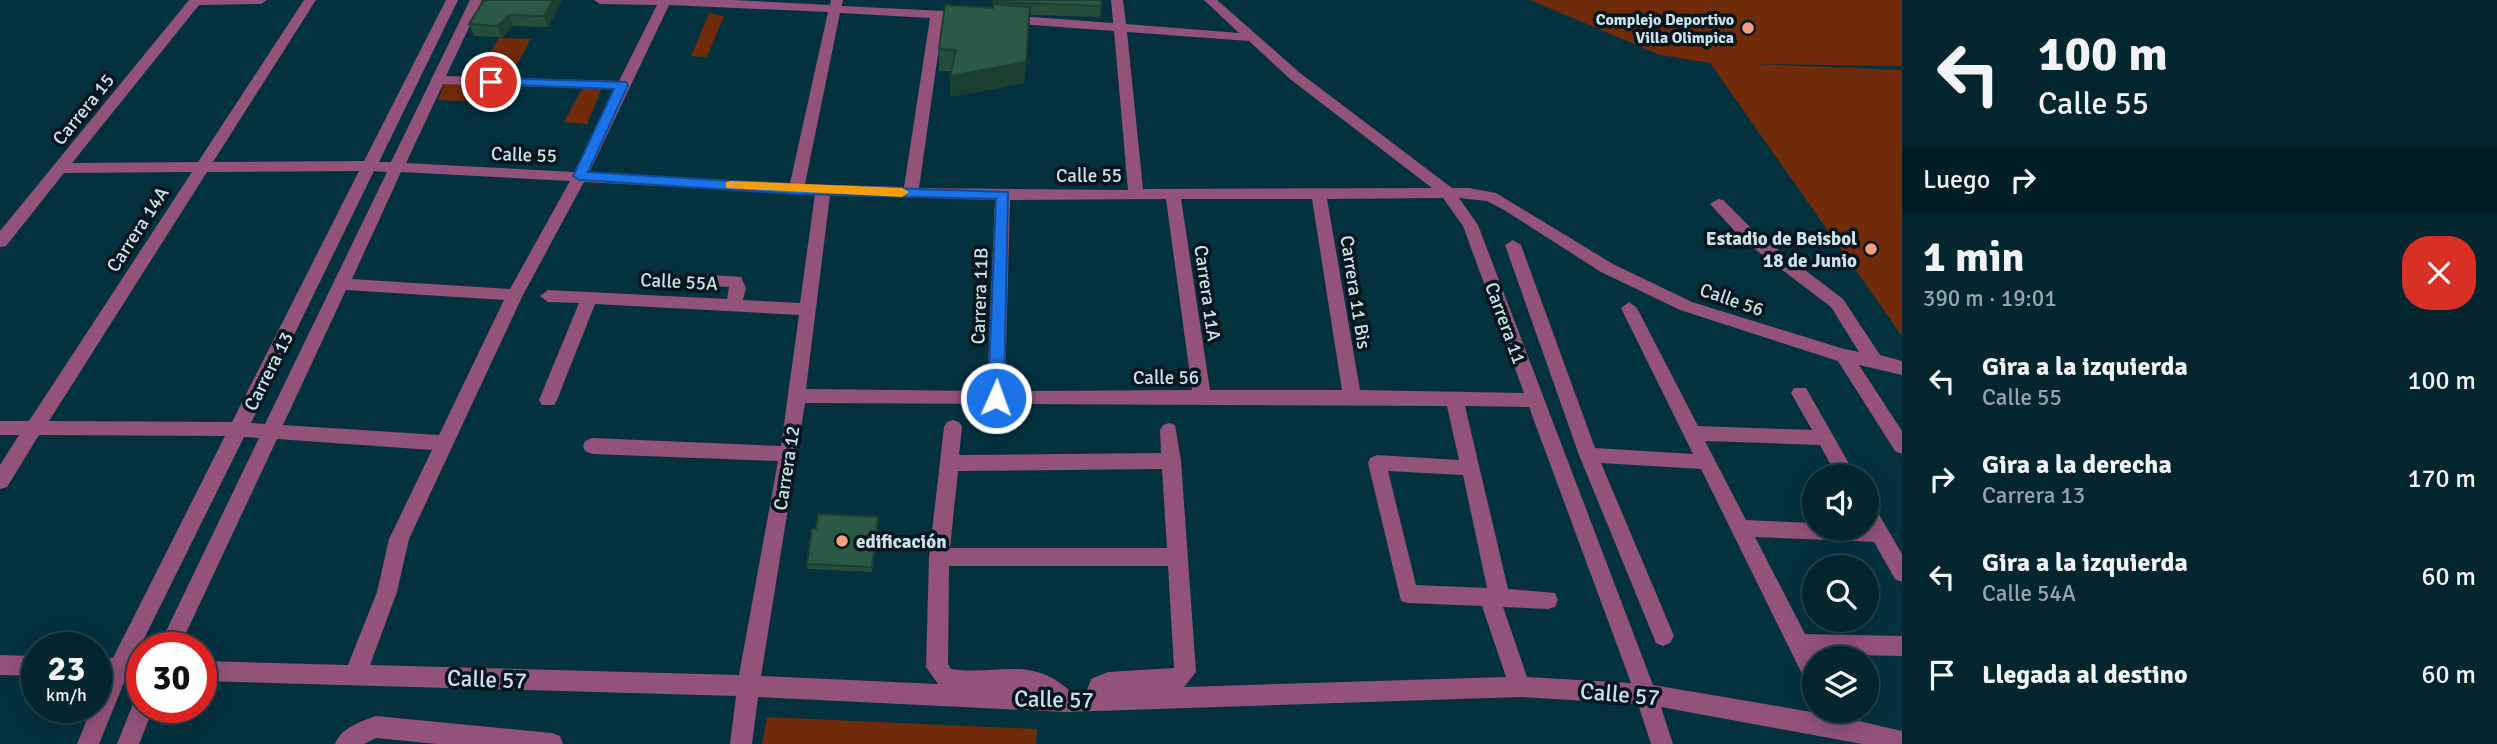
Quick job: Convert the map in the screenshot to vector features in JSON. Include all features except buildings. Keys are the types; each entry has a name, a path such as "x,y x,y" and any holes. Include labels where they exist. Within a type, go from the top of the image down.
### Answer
{"street":[{"path":"195,1 261,0"},
{"name":"Carrera 14A","path":"0,481 310,0"},
{"name":"Carrera 13","path":"88,744 119,668 452,0"},
{"name":"Carrera 13","path":"176,632 476,0"},
{"path":"600,0 836,5 1254,38"},
{"path":"1117,0 1136,194"},
{"name":"Carrera 11","path":"1210,0 1295,76 1447,192 1470,225 1646,694 1662,744"},
{"name":"Carrera 15","path":"0,242 195,1"},
{"path":"355,675 387,592 399,539 515,295 580,176 664,3"},
{"path":"796,189 836,5"},
{"path":"911,193 937,15"},
{"path":"438,80 622,85"},
{"name":"Calle 55","path":"60,168 369,166 796,189 1003,195 1447,192"},
{"name":"Carrera 12","path":"741,744 748,686 798,396 823,190"},
{"name":"Calle 56","path":"1447,192 1491,197 1606,268 1686,306 1844,356 1874,360 1902,368"},
{"name":"Carrera 11A","path":"1173,194 1202,398"},
{"name":"Carrera 11 Bis","path":"1319,194 1352,397"},
{"name":"Carrera 11B","path":"996,398 1003,195"},
{"path":"1718,204 1749,236 1837,303 1874,360"},
{"path":"1513,245 1588,455 1663,636"},
{"path":"697,280 735,282 738,288 734,305"},
{"path":"342,284 515,295"},
{"name":"Calle 55A","path":"548,296 809,309"},
{"path":"548,400 589,298"},
{"path":"1629,308 1802,652"},
{"path":"1844,356 1902,446"},
{"path":"1800,393 1840,464"},
{"name":"Calle 56","path":"798,396 1535,400"},
{"path":"1455,400 1471,468 1495,598 1520,687"},
{"path":"953,427 939,557 937,667 943,676 953,680 1034,680 1046,684 1065,701"},
{"path":"0,428 274,430 445,443"},
{"path":"1095,700 1099,686 1108,682 1176,680 1185,671 1168,430"},
{"path":"1692,433 1825,438"},
{"path":"592,446 789,454"},
{"path":"1588,455 1706,462"},
{"path":"950,463 1172,461"},
{"path":"1471,468 1377,463 1408,594 1548,600"},
{"path":"1740,528 1880,534 1902,573"},
{"path":"939,557 1176,557"},
{"path":"1798,644 1902,646"},
{"path":"0,665 21,666"},
{"path":"112,668 126,669"},
{"name":"Calle 57","path":"217,671 748,686 1065,701 1520,687 1646,694 1802,715"},
{"path":"128,744 137,723"},
{"name":"Calle 57","path":"1847,723 1902,742"},
{"path":"346,744 362,732 376,727 552,744"}],"shaded area":[{"path":"1530,0 1902,0 1902,66 1750,64 1902,70 1902,336 1710,63 1660,55"},
{"path":"709,13 724,16 707,57 691,56"},
{"path":"499,38 531,39 512,73 479,71"},
{"path":"445,82 494,84 484,102 438,100"},
{"path":"583,87 602,88 587,124 564,122"},
{"path":"767,717 1037,729 1036,744 762,744"}],"slow traffic":[{"path":"731,185 902,192"}],"place":[{"name":"Complejo Deportivo Villa Olimpica","path":"1748,28"},
{"name":"Estadio de Beisbol 18 de Junio","path":"1871,249"},
{"name":"edificación","path":"842,541"}],"route":[{"path":"491,82 622,85 580,176 796,189 1003,195 996,398"}]}
